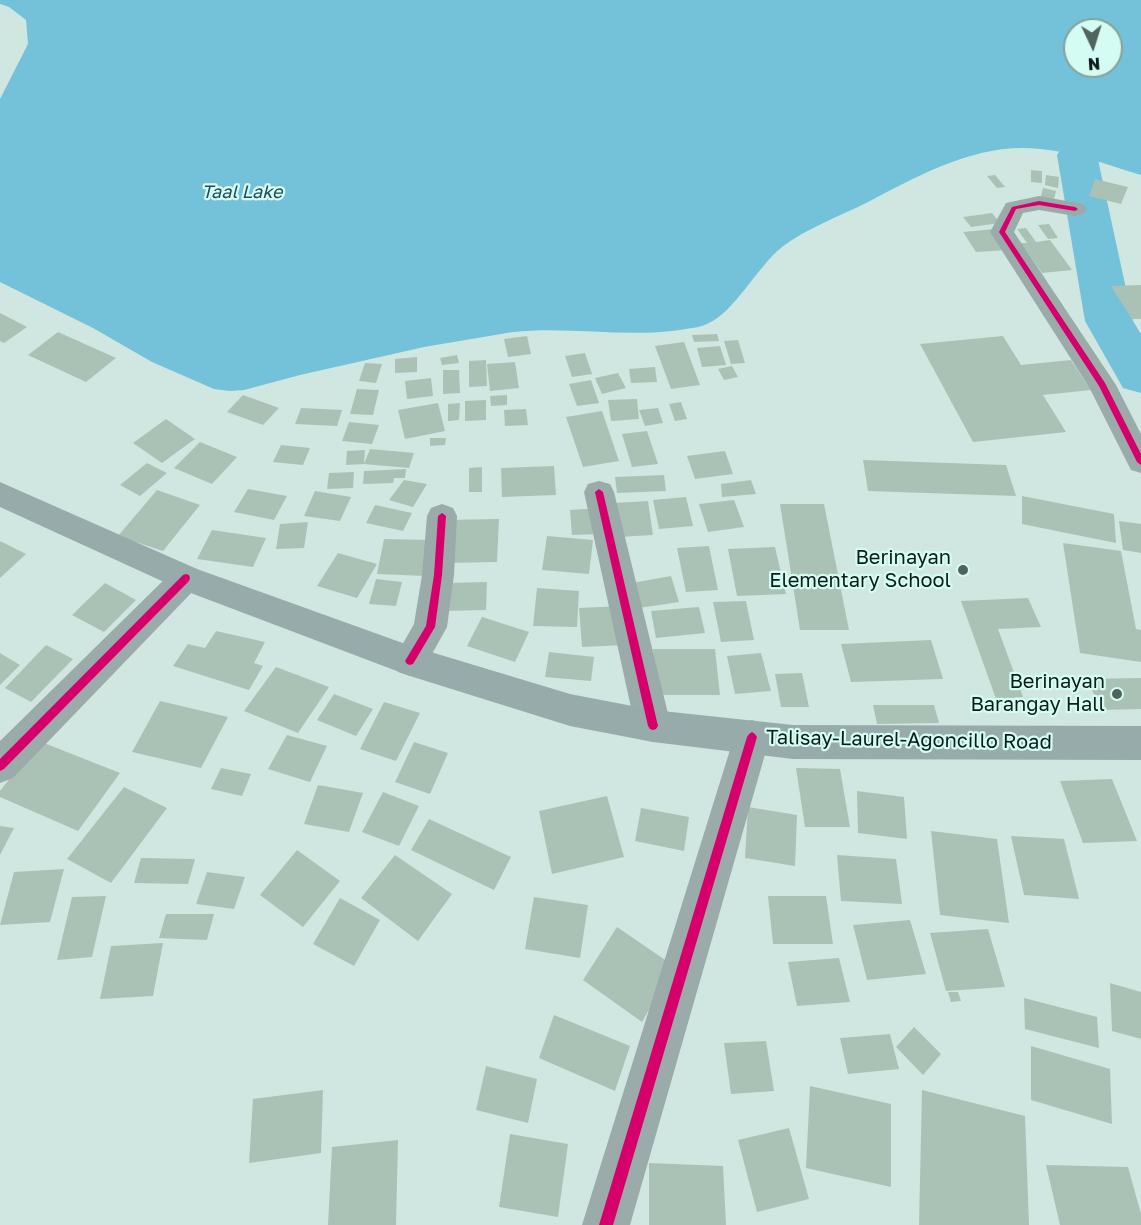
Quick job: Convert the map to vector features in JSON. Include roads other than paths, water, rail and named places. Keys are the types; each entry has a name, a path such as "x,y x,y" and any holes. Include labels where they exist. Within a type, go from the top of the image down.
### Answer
{"main road":[{"name":"Talisay-Laurel-Agoncillo Road","path":"0,494 186,578 410,661 570,710 653,726 793,741 1141,743"}],"street":[{"path":"1075,208 1039,203 1014,208 1002,232 1102,385 1141,462"},
{"path":"599,492 653,726"},
{"path":"410,661 430,627 438,575 442,516"},
{"path":"0,766 186,578"},
{"path":"606,1225 752,737"}],"water":[{"name":"Taal Lake","path":"0,0 1141,0 1141,175 1079,156 1040,149 1017,148 971,156 928,172 792,240 773,256 727,310 701,326 639,333 555,330 513,332 424,347 244,390 214,389 152,362 93,328 0,282 0,99 28,44 26,20 9,7 0,4"}],"waterway":[{"path":"1077,155 1109,321 1141,376"}],"place":[{"name":"Berinayan Elementary School","path":"963,570"},
{"name":"Berinayan Barangay Hall","path":"1117,694"}]}
